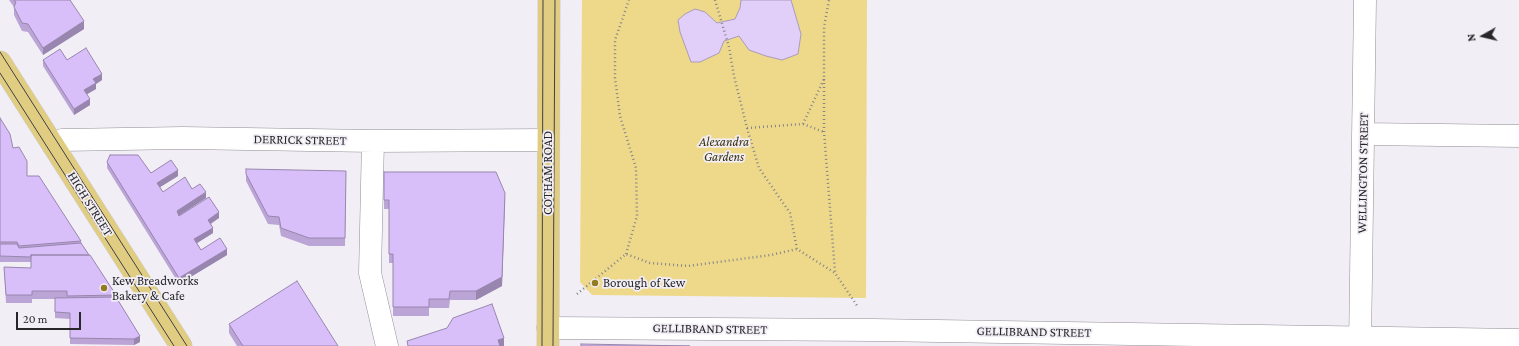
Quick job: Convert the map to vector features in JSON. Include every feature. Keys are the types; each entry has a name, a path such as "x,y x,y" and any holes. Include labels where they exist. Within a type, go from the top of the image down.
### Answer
{"main road":[{"name":"COTHAM ROAD","path":"548,337 549,0"},
{"name":"HIGH STREET","path":"0,62 181,346"}],"street":[{"name":"WELLINGTON STREET","path":"1360,342 1365,0"},
{"path":"1363,134 1519,136"},
{"name":"DERRICK STREET","path":"52,145 62,140 123,139 373,141 548,140"},
{"path":"373,141 370,273 387,346"},
{"name":"GELLIBRAND STREET","path":"548,337 874,330 1176,340 1360,342 1519,340"}],"path":[{"path":"577,294 626,254 637,216 636,168 620,116 615,78 615,40 629,0"},
{"path":"715,0 729,47 734,76 759,168 790,213 797,249"},
{"path":"829,0 824,27 824,132 835,272"},
{"path":"803,124 824,80"},
{"path":"747,128 803,124 824,132"},
{"path":"626,254 650,263 688,266 770,255 797,249 835,272 874,330"}],"green space":[{"name":"Alexandra Gardens","path":"582,0 867,0 866,298 592,295 580,282"}],"shaded area":[{"path":"741,0 791,0 801,34 798,54 782,60 766,56 749,50 739,36 724,41 719,53 700,62 691,62 680,32 678,20 685,14 695,9 705,12 717,23 735,19 740,8"}],"building":[{"path":"14,0 70,0 84,21 43,48 28,24 22,23 14,7 16,2"},
{"path":"86,48 102,74 93,79 96,83 84,90 90,99 74,109 43,60 60,49 67,60"},
{"path":"0,118 10,134 13,148 19,147 27,161 27,176 39,176 81,241 19,246 17,242 0,242"},
{"path":"110,155 138,155 151,173 171,160 178,170 157,183 163,192 185,177 192,189 200,184 206,192 177,211 179,216 209,197 219,212 208,220 213,228 194,239 201,250 220,238 227,249 179,278 107,162"},
{"path":"246,169 346,171 345,238 309,238 281,228 279,217 268,216 246,174"},
{"path":"384,172 496,172 505,193 502,277 476,291 450,291 449,299 429,299 429,307 393,307 393,254 389,254 389,200 384,200"},
{"path":"81,243 89,255 31,255 31,257 0,256 0,244 17,244 19,248"},
{"path":"31,255 90,255 116,295 67,296 67,291 32,291 32,295 6,295 4,267 31,268"},
{"path":"297,281 338,346 243,346 229,324"},
{"path":"116,297 140,336 134,339 70,338 70,313 55,312 55,298"},
{"path":"492,304 504,338 498,340 500,346 408,346 407,341 447,328 453,318"},
{"path":"581,344 690,346 581,346"}],"tram line":[{"path":"542,346 543,0"},
{"path":"553,346 555,0"},
{"path":"0,52 187,346"},
{"path":"0,73 174,346"}],"place":[{"name":"Borough of Kew","path":"595,283"},
{"name":"Kew Breadworks Bakery & Cafe","path":"104,288"}]}
